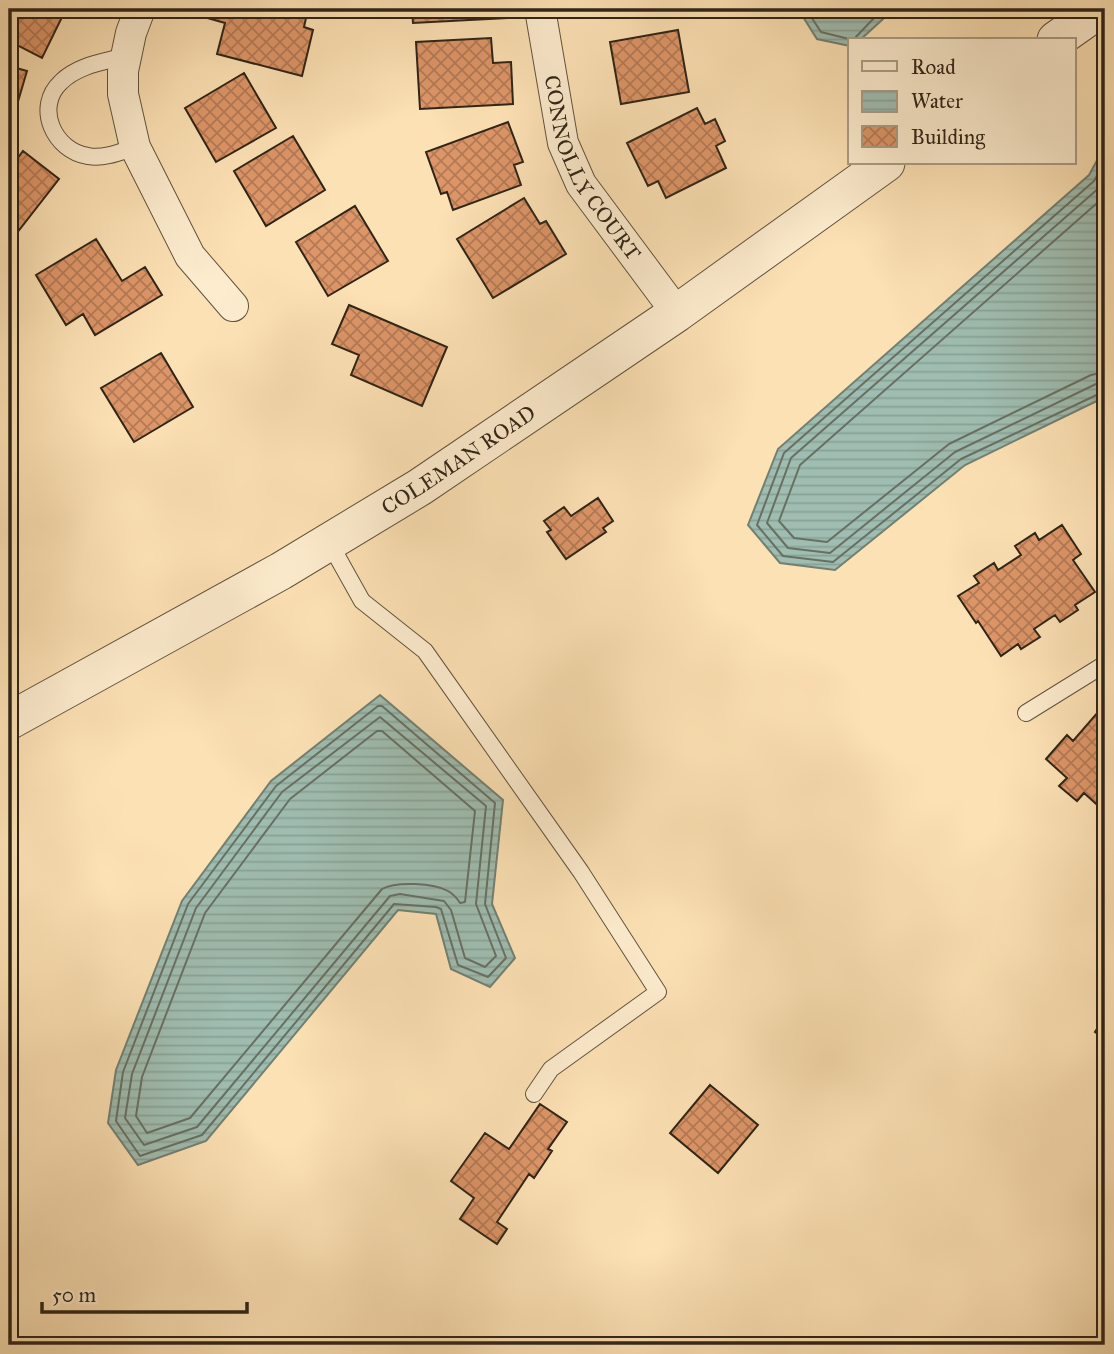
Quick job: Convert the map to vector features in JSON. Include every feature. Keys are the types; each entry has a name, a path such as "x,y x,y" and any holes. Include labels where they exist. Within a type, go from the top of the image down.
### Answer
{"street":[{"path":"140,9 126,56 123,94 135,146 190,256 233,306"},
{"name":"CONNOLLY COURT","path":"540,9 563,143 570,163 581,184 677,313"},
{"name":"COLEMAN ROAD","path":"9,721 329,542 420,487 677,313 885,164"}],"lane":[{"path":"126,56 90,65 60,82 53,92 48,112 51,127 61,143 76,153 89,157 107,156 135,146"},
{"path":"329,542 362,601 425,651 581,872 658,992 551,1069 534,1094"},
{"path":"1026,713 1105,664"}],"water":[{"path":"798,9 882,9 883,19 862,38 848,38 848,46 817,39"},
{"path":"1105,146 1105,397 965,465 835,570 780,563 748,525 778,449 1089,175"},
{"path":"380,695 503,800 492,904 515,958 490,987 451,969 436,914 398,910 206,1141 138,1165 108,1123 116,1070 182,901 271,781"}],"building":[{"path":"9,9 66,9 42,58 9,41"},
{"path":"206,9 308,9 304,27 313,30 302,76 217,54 225,23 204,17"},
{"path":"412,9 506,9 507,18 413,23"},
{"path":"594,9 664,9 664,11 595,17"},
{"path":"678,30 689,92 621,104 610,42"},
{"path":"491,38 493,63 511,62 513,104 420,109 416,42"},
{"path":"9,66 27,71 9,132"},
{"path":"244,73 276,128 216,162 185,108"},
{"path":"697,108 705,124 715,119 725,141 716,146 726,168 666,198 658,181 648,186 627,143"},
{"path":"508,122 523,162 514,165 521,185 453,210 447,192 441,194 426,152"},
{"path":"293,136 325,190 266,226 234,171"},
{"path":"23,151 59,179 9,243 9,170"},
{"path":"524,198 540,224 546,221 566,254 493,298 457,239"},
{"path":"355,206 388,261 328,296 296,242"},
{"path":"96,239 122,281 145,267 162,295 95,335 83,314 66,325 36,275"},
{"path":"349,305 447,347 422,406 351,375 359,355 332,344"},
{"path":"161,353 193,407 134,442 101,388"},
{"path":"598,498 613,521 603,528 606,532 566,559 547,532 551,530 544,521 564,507 571,516"},
{"path":"1062,525 1081,554 1073,560 1095,592 1075,605 1078,610 1060,622 1055,615 1034,629 1040,637 1021,649 1018,644 1001,656 958,596 979,583 974,576 994,563 998,570 1021,555 1015,546 1035,533 1039,540"},
{"path":"1099,711 1105,717 1105,822 1099,816 1104,811 1084,793 1077,801 1059,786 1067,778 1046,759 1067,735 1073,741"},
{"path":"1105,1016 1105,1039 1095,1032"},
{"path":"710,1085 758,1125 718,1173 670,1133"},
{"path":"540,1104 567,1122 548,1149 552,1151 534,1178 529,1174 497,1222 507,1229 497,1244 460,1219 474,1198 451,1181 485,1133 509,1149"}]}
